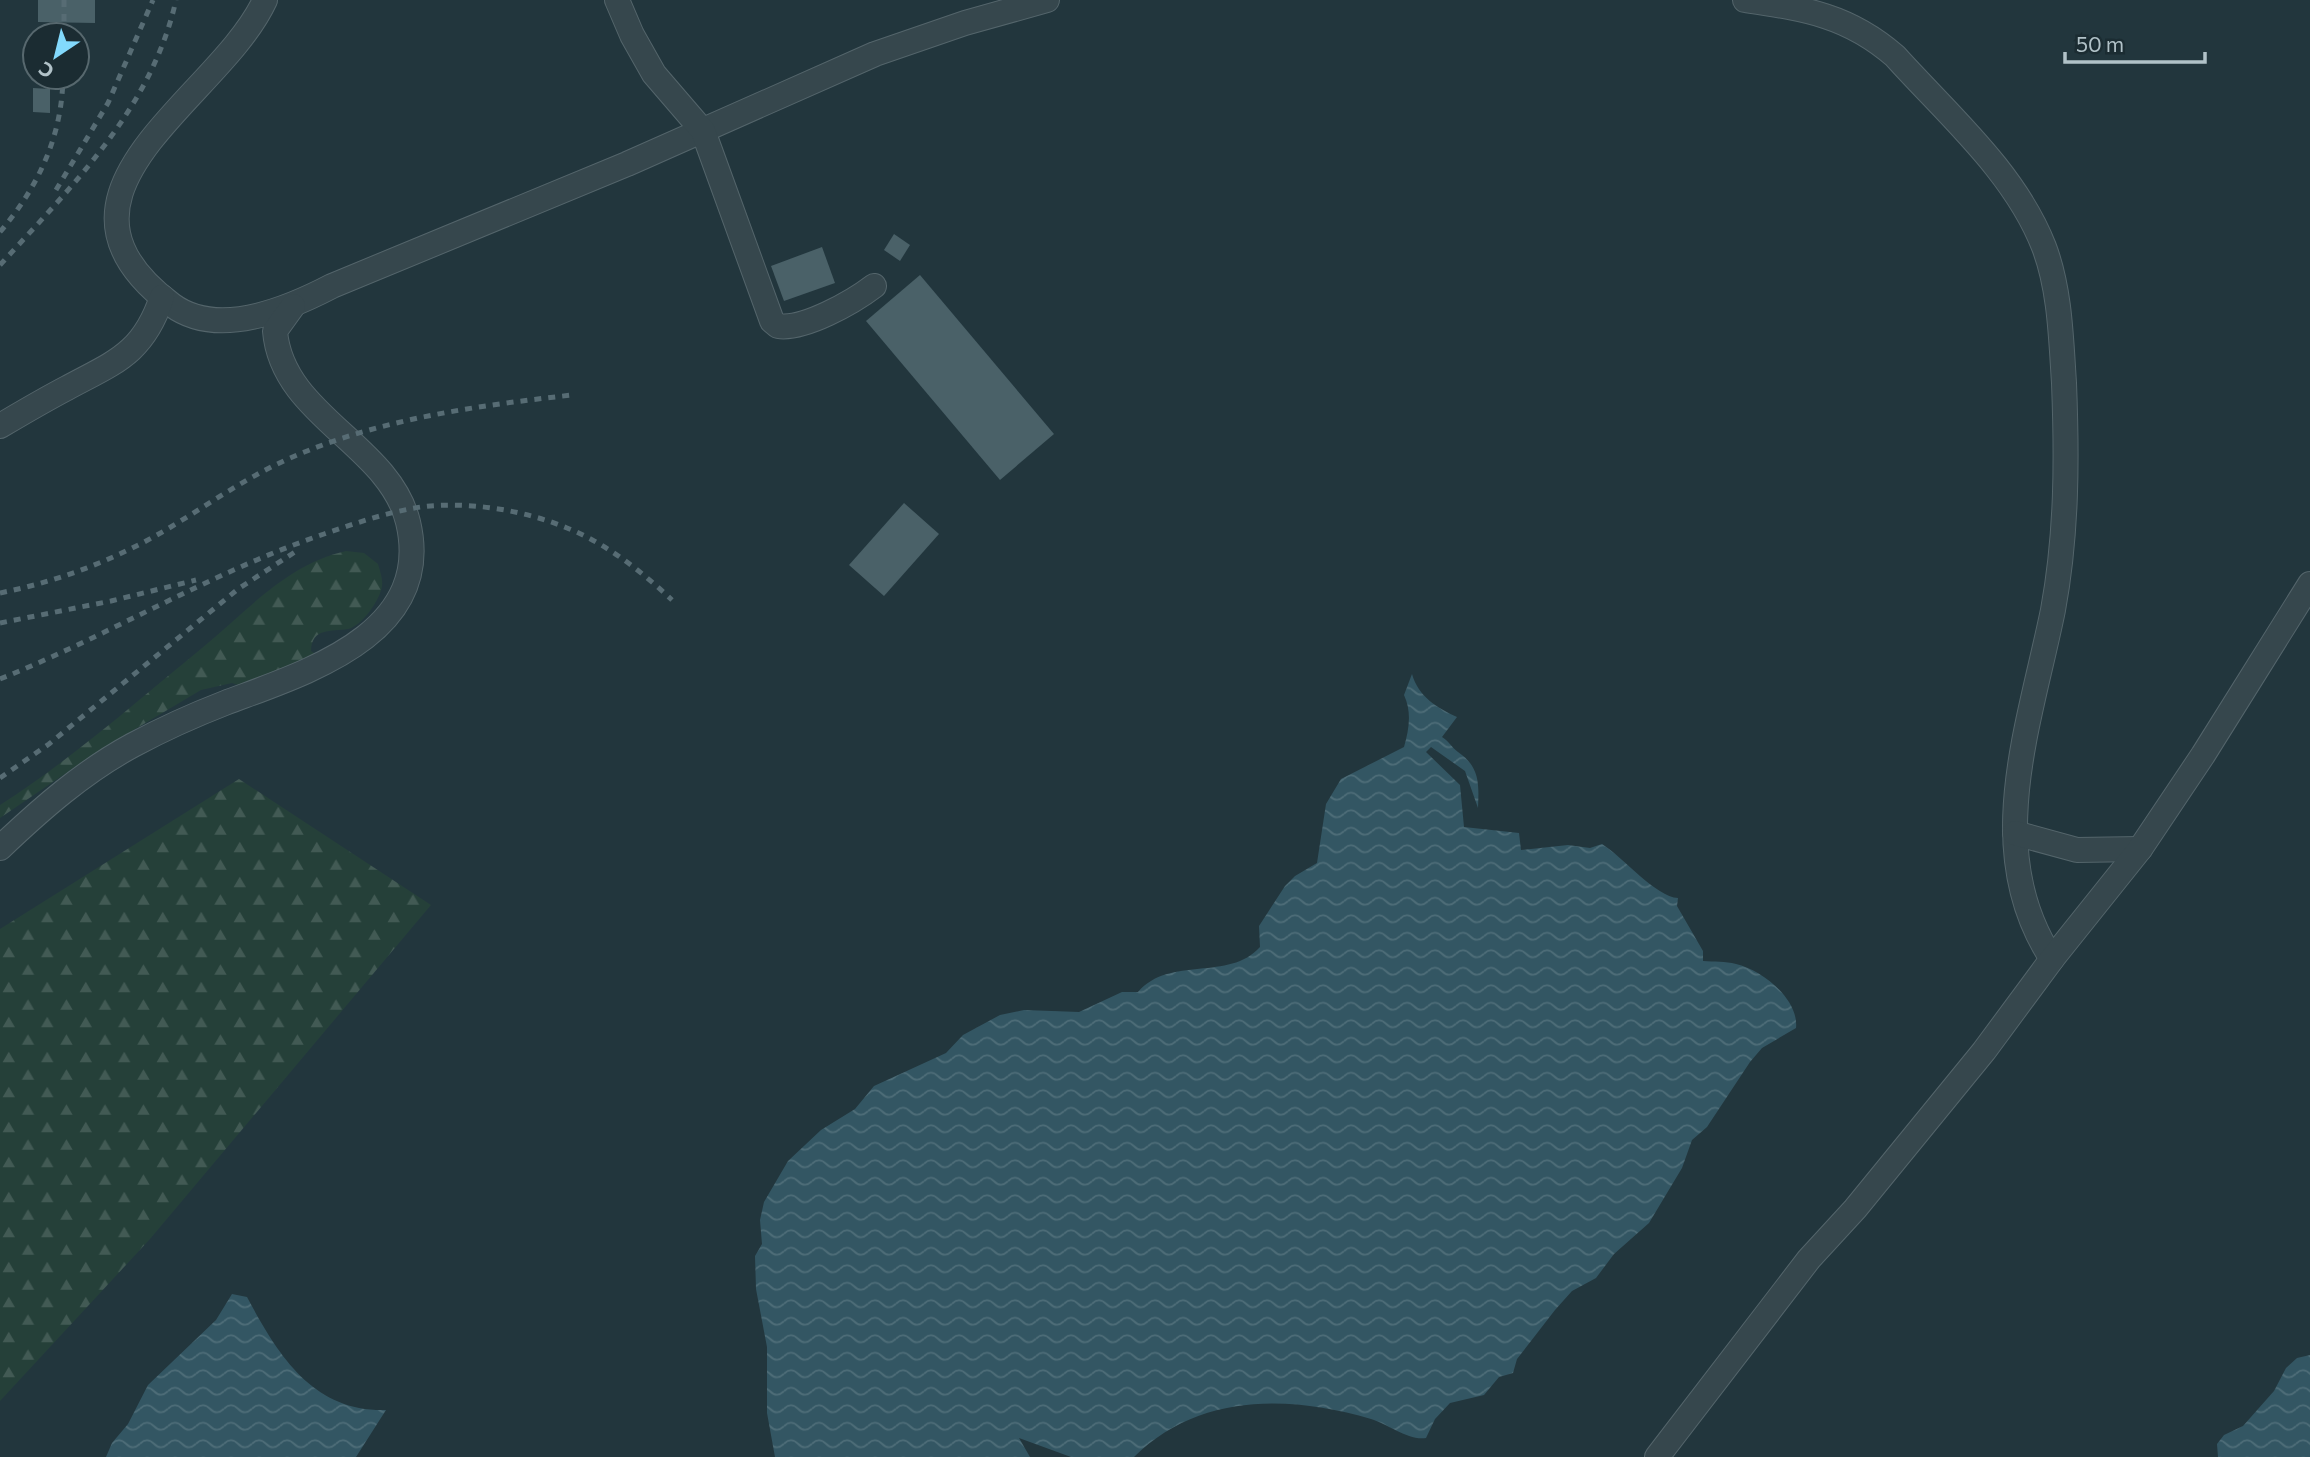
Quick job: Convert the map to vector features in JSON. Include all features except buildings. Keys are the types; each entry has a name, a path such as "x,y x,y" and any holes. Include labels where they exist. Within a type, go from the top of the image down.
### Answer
{"lane":[{"path":"265,0 255,21 224,61 146,144 120,189 116,207 121,243 131,264 162,298 179,310 219,321 293,306 332,286 910,41 1047,0"},
{"path":"618,0 632,34 654,74 703,131 772,321 778,326 789,326 848,305 873,286"},
{"path":"1745,0 1822,14 1847,22 1873,37 1895,56 2014,190 2043,247 2052,273 2062,353 2067,492 2053,609 2022,746 2015,833 2026,910 2037,936 2052,959"},
{"path":"0,426 67,387 100,373 132,350 150,330 162,298"},
{"path":"0,848 55,798 133,745 187,719 322,664 367,636 384,622 394,609 407,576 410,557 405,510 392,484 303,394 282,363 275,331 293,306"},
{"path":"1657,1457 1809,1259 1855,1209 1984,1051 2052,959 2140,849 2203,755 2310,584"},
{"path":"2015,833 2077,850 2140,849"}],"green space":[{"path":"346,551 364,553 378,564 382,578 378,598 370,612 359,623 348,629 319,634 312,643 311,651 317,655 241,686 232,683 201,690 100,750 0,818 0,805 103,730 269,590 305,566"},
{"path":"239,779 431,905 150,1239 0,1401 0,929"}],"water":[{"path":"1412,674 1419,689 1429,700 1457,717 1442,737 1471,764 1477,777 1478,808 1465,771 1431,747 1426,752 1460,785 1464,827 1519,833 1521,850 1568,845 1590,848 1602,844 1650,884 1669,896 1678,898 1677,906 1703,951 1703,961 1732,963 1757,972 1777,987 1792,1007 1796,1028 1762,1048 1750,1062 1707,1127 1692,1140 1682,1168 1649,1223 1614,1254 1596,1278 1572,1291 1517,1359 1513,1373 1499,1377 1484,1395 1450,1403 1435,1419 1426,1438 1406,1435 1378,1421 1340,1411 1277,1404 1246,1405 1187,1421 1159,1436 1134,1457 1071,1457 1019,1438 1030,1457 775,1457 767,1413 767,1347 756,1289 755,1256 762,1244 760,1220 764,1202 788,1161 821,1130 855,1109 874,1086 946,1053 963,1035 1000,1015 1024,1010 1079,1012 1122,992 1138,992 1151,981 1166,974 1232,964 1260,947 1259,926 1285,886 1295,876 1317,863 1326,804 1341,779 1404,747 1409,721 1404,695"},
{"path":"232,1294 247,1297 285,1359 318,1390 338,1401 360,1408 386,1410 356,1457 106,1457 112,1443 128,1424 148,1385 216,1320"},
{"path":"2310,1355 2310,1457 2218,1457 2217,1444 2224,1435 2243,1426 2274,1391 2286,1368 2297,1358"}],"railway":[{"path":"64,0 64,21"},
{"path":"56,190 108,103 153,0"},
{"path":"0,265 81,175 129,110 164,39 176,0"},
{"path":"0,232 26,197 45,160 53,141 62,91"},
{"path":"0,593 64,576 125,552 255,475 322,445 427,416 572,395"},
{"path":"0,679 282,549 372,518 421,507 477,506 533,516 550,522 582,534 610,550 672,600"},
{"path":"0,778 49,744 238,589 298,550"},
{"path":"0,623 111,601 196,580"}]}
